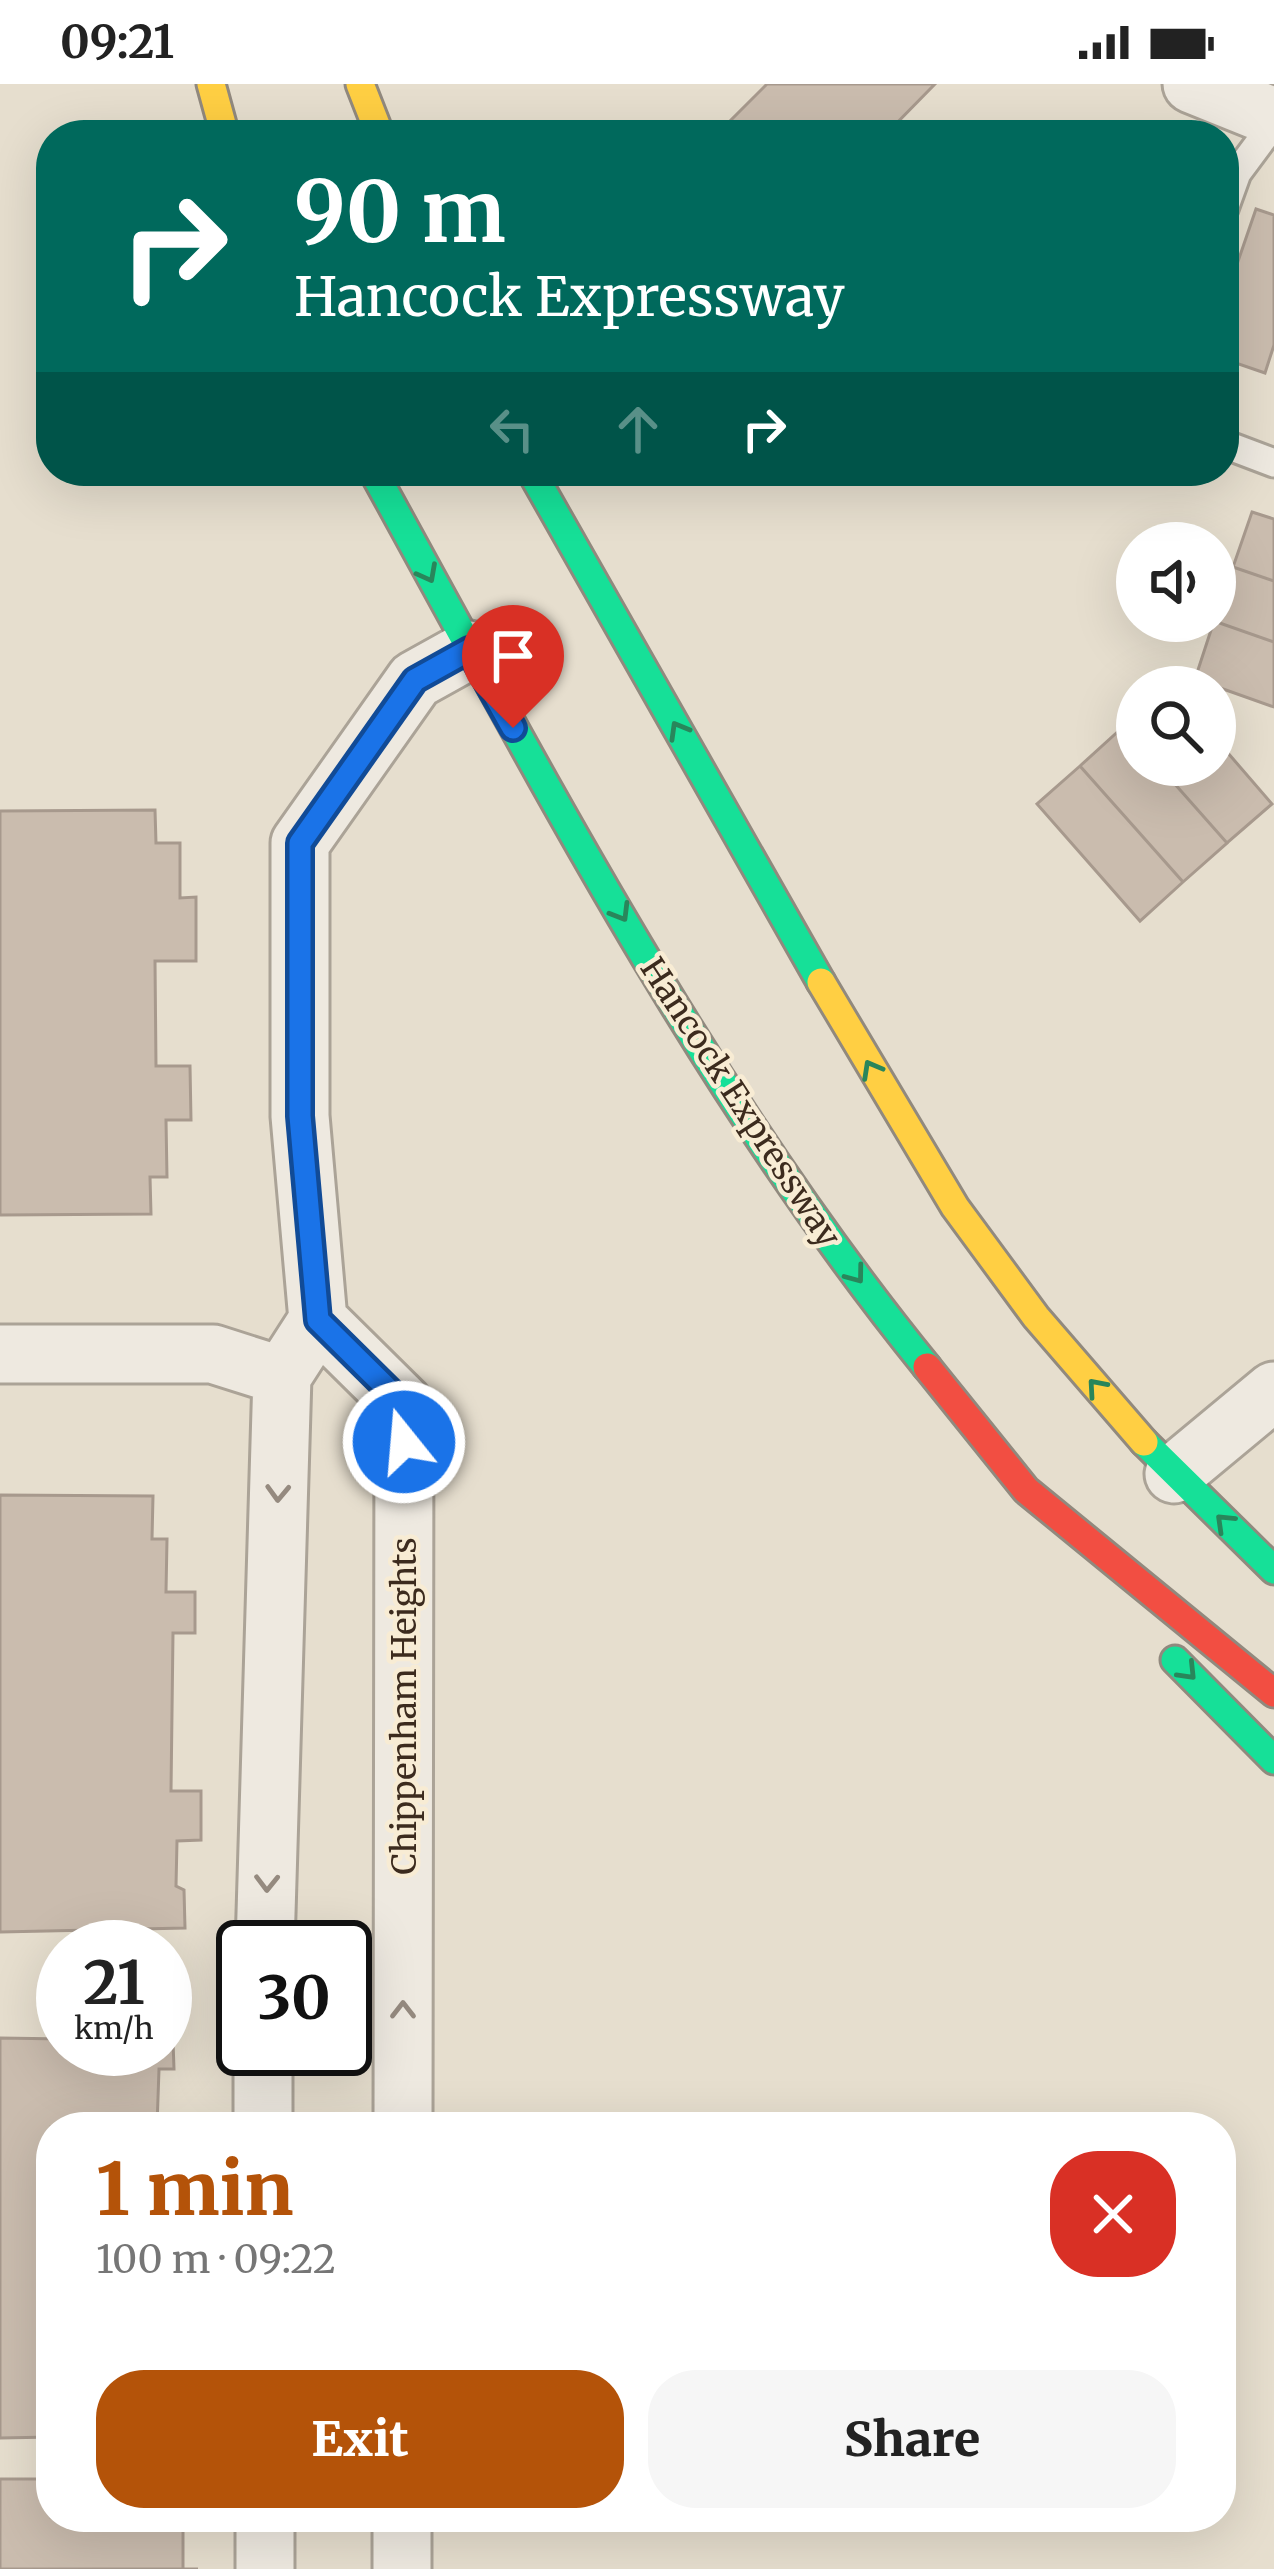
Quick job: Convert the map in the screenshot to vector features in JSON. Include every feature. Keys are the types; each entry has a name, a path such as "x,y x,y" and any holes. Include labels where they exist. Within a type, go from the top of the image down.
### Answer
{"main road":[{"path":"211,84 221,120"},
{"path":"360,84 374,120"},
{"name":"Hancock Expressway","path":"381,486 580,846 786,1183 911,1349 1026,1490 1274,1693"},
{"path":"540,486 883,1091 955,1207 1036,1317 1174,1474 1274,1570"},
{"path":"1026,1490 1152,1634 1274,1760"}],"street":[{"path":"1192,84 1274,120"},
{"path":"267,1920 282,1376 318,1320 300,1116 300,843 415,680 469,650"},
{"name":"Chippenham Heights","path":"318,1320 404,1405 403,2112"},
{"path":"0,1354 213,1354 282,1376"},
{"path":"1174,1474 1274,1390"},
{"path":"263,2076 263,2112"},
{"path":"265,2532 265,2569"},
{"path":"402,2532 402,2569"}],"lane":[{"path":"1239,171 1274,120"},
{"path":"1239,450 1274,463"}],"building":[{"path":"767,84 935,84 900,120 731,120"},
{"path":"1256,209 1274,215 1274,345 1265,373 1239,364 1239,258"},
{"path":"1252,512 1274,519 1274,581 1236,568"},
{"path":"1236,568 1274,581 1274,642 1236,629"},
{"path":"1236,629 1274,642 1274,707 1236,694 1236,666 1199,666 1207,642 1236,642"},
{"path":"1116,733 1116,786 1177,786 1227,843 1183,882 1080,766"},
{"path":"1236,762 1272,804 1227,843 1177,786 1236,786"},
{"path":"1080,766 1183,882 1140,921 1037,804"},
{"path":"155,810 156,843 180,843 180,898 196,897 196,961 155,961 156,1066 190,1066 191,1120 166,1120 167,1177 150,1177 151,1214 0,1215 0,811"},
{"path":"0,1495 153,1496 152,1539 167,1539 166,1592 195,1592 195,1633 173,1633 171,1791 201,1791 201,1840 177,1841 176,1886 184,1890 185,1920 36,1920 36,1931 0,1932"},
{"path":"0,2038 36,2039 36,2076 159,2076 158,2112 36,2112 36,2437 0,2438"},
{"path":"0,2479 36,2479 36,2532 183,2532 183,2569 0,2569"}],"traffic: fast":[{"path":"381,486 564,817 699,1044 846,1263 927,1367"},
{"path":"540,486 821,982"},
{"path":"1144,1442 1274,1570"},
{"path":"1175,1660 1274,1760"}],"traffic: slow":[{"path":"211,84 221,120"},
{"path":"360,84 374,120"},
{"path":"821,982 955,1207 1036,1317 1144,1442"}],"traffic: jam":[{"path":"927,1367 1026,1490 1274,1693"}],"route":[{"path":"404,1442 404,1405 318,1320 300,1116 300,843 415,680 469,650 513,728"}]}
